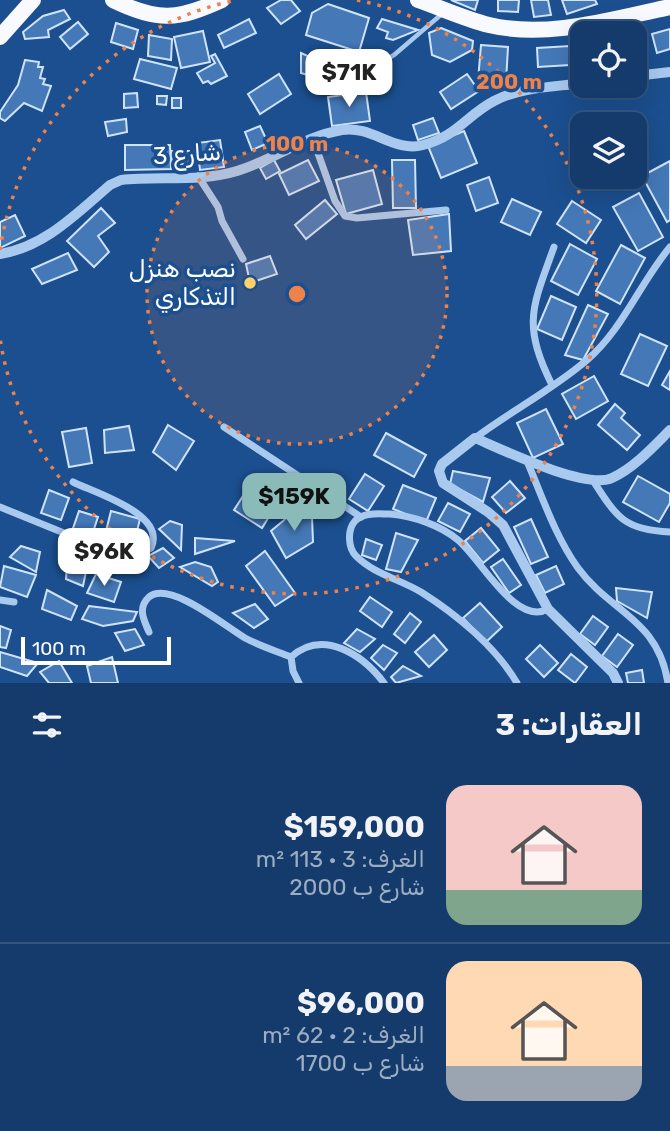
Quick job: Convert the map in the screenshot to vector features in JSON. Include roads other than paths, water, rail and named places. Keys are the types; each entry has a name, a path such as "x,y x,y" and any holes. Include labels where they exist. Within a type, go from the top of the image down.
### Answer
{"highway":[{"path":"0,37 33,0"},
{"path":"113,0 148,15 167,18 182,17 222,0"},
{"path":"418,0 490,25 549,29 670,7"}],"street":[{"path":"647,75 670,72"},
{"name":"شارع 3","path":"0,254 14,252 47,237 110,185 121,180 237,171 341,130 362,130 394,144 414,148 451,136 488,104 509,94 570,85"},
{"path":"313,139 335,201 345,216 357,218 446,210"},
{"path":"198,176 218,207 222,221 243,259"},
{"path":"552,385 536,349 531,315 554,247"},
{"path":"618,683 612,673 548,610 503,525 439,478 442,464 588,359 625,317 655,264 670,247"},
{"path":"225,427 361,517"},
{"path":"475,438 526,460 594,482 611,479 621,473 670,430"},
{"path":"526,460 578,567 640,623 660,650 668,683"},
{"path":"0,507 123,557 139,555 150,548 152,530 144,517 73,482"},
{"path":"594,482 623,521 642,530 670,532"},
{"path":"517,683 495,656 459,621 421,593 378,572 356,556 349,535 354,522 374,513 396,515 443,530 470,551 519,608 533,613 548,610"},
{"path":"149,632 141,612 144,604 155,594 163,593 202,608 222,626 256,644 291,657"},
{"path":"0,600 14,602"},
{"path":"291,657 309,646 338,646 373,668 384,683"},
{"path":"291,657 293,671 299,683"}],"lane":[{"path":"355,79 394,55 446,10"}],"place":[{"name":"نصب هنزل التذكاري","path":"250,283"}]}
